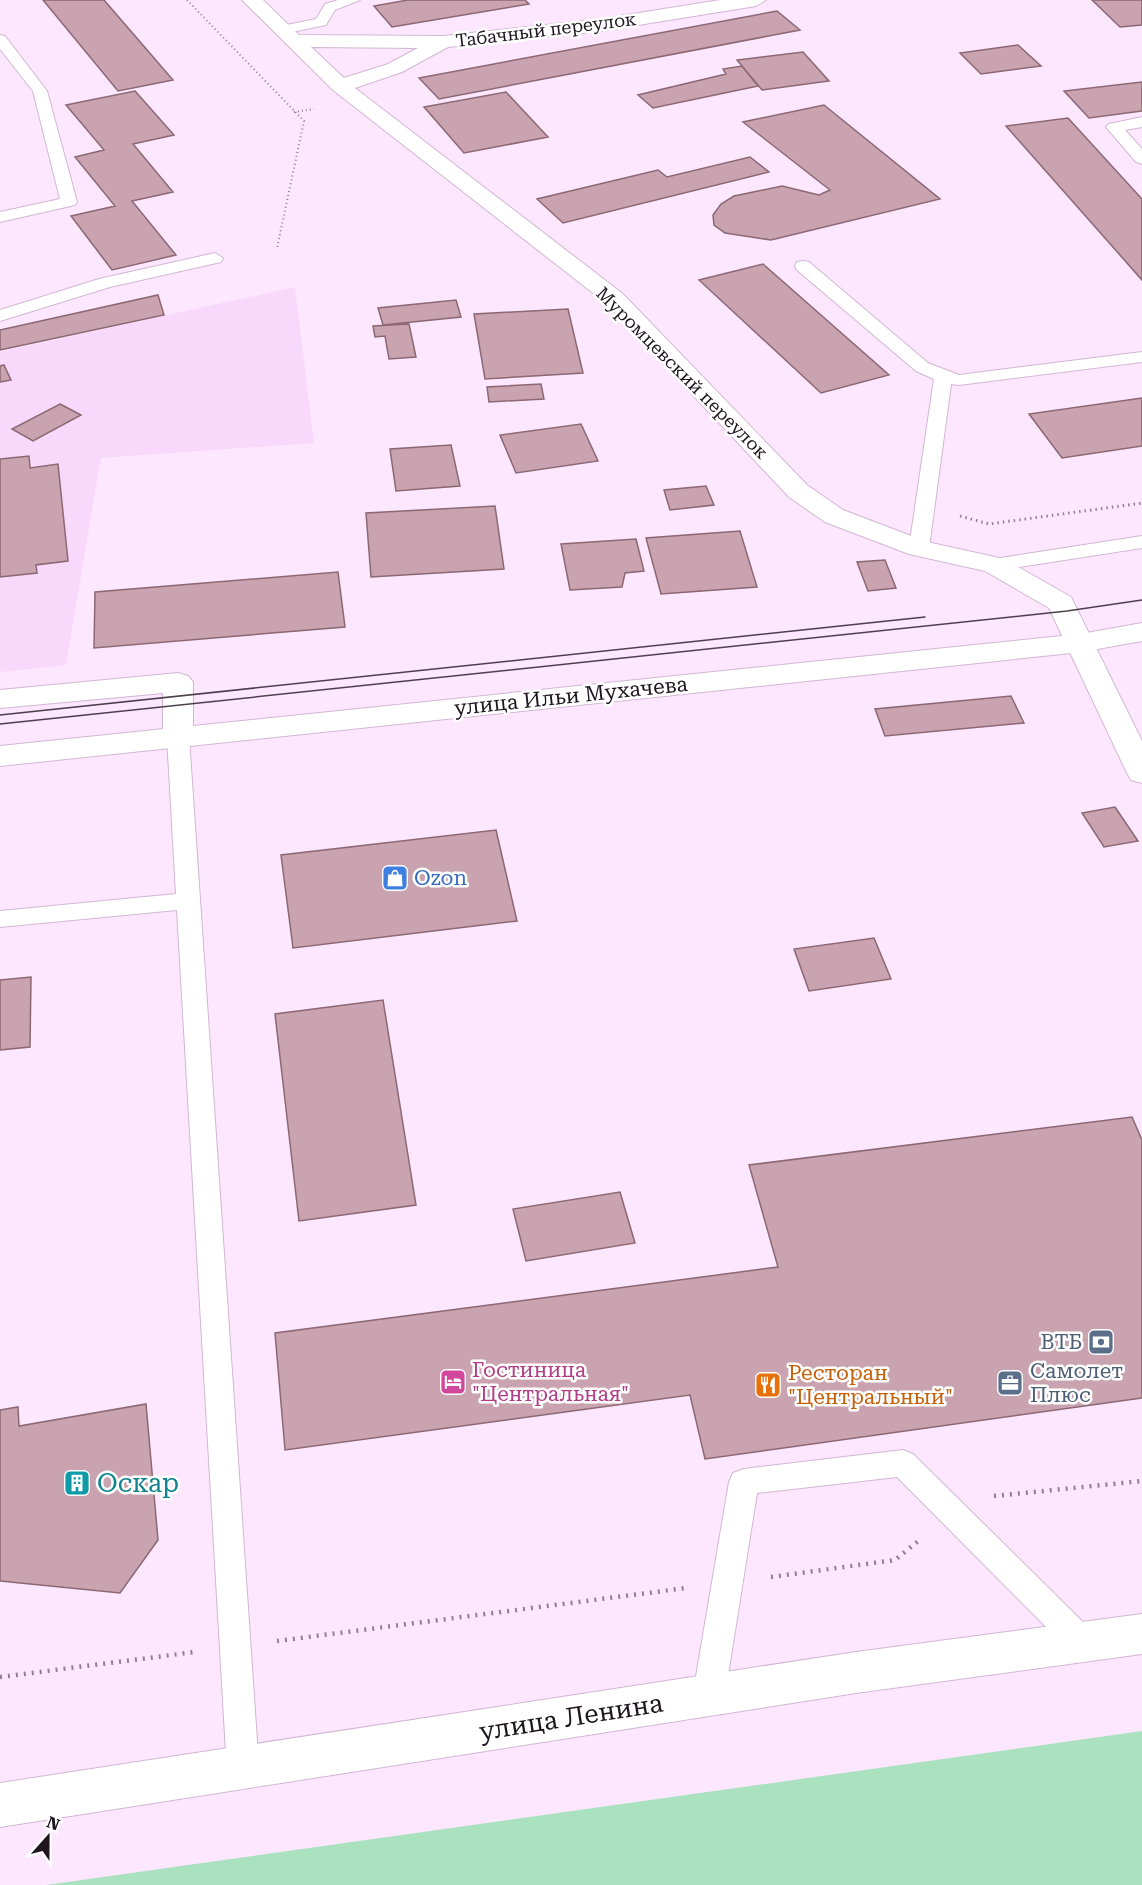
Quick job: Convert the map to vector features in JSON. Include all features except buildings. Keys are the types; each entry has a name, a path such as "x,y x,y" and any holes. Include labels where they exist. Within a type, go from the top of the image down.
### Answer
{"street":[{"name":"Муромцевский переулок","path":"252,0 340,86 615,299 798,491 834,516 919,548 994,565 1061,603 1142,773"},
{"name":"Табачный переулок","path":"288,35 443,42 601,25 756,0"},
{"name":"Табачный переулок","path":"340,86 395,69 443,42"},
{"name":"улица Ильи Мухачева","path":"0,756 1081,643 1142,632"},
{"path":"0,699 178,682 178,737"},
{"name":"улица Ленина","path":"0,1804 243,1770 709,1694 1142,1634"}],"lane":[{"path":"288,35 321,22 330,8 353,0"},
{"path":"0,39 40,91 69,202 0,217"},
{"path":"1142,122 1114,127 1142,159"},
{"path":"0,316 105,283 215,258"},
{"path":"803,266 922,367 943,377 959,380 1142,357"},
{"path":"919,548 943,377"},
{"path":"994,565 1142,542"},
{"path":"178,737 243,1770"},
{"path":"0,919 189,901"},
{"path":"709,1694 744,1482 903,1463 1081,1641"}],"path":[{"path":"187,0 304,122 277,248"},
{"path":"0,1677 895,1560 971,1498 1142,1481"}],"shaded area":[{"path":"295,287 314,443 101,458 66,665 0,672 0,352"}],"green space":[{"path":"1142,1731 1142,1885 46,1885"}],"tram line":[{"path":"0,724 1067,611 1142,600"},
{"path":"0,715 925,617"}],"place":[{"name":"Ozon","path":"395,878"},
{"name":"ВТБ","path":"1101,1342"},
{"name":"Гостиница \"Центральная\"","path":"453,1382"},
{"name":"Самолет Плюс","path":"1010,1383"},
{"name":"Ресторан \"Центральный\"","path":"768,1385"},
{"name":"Оскар","path":"77,1483"}]}
